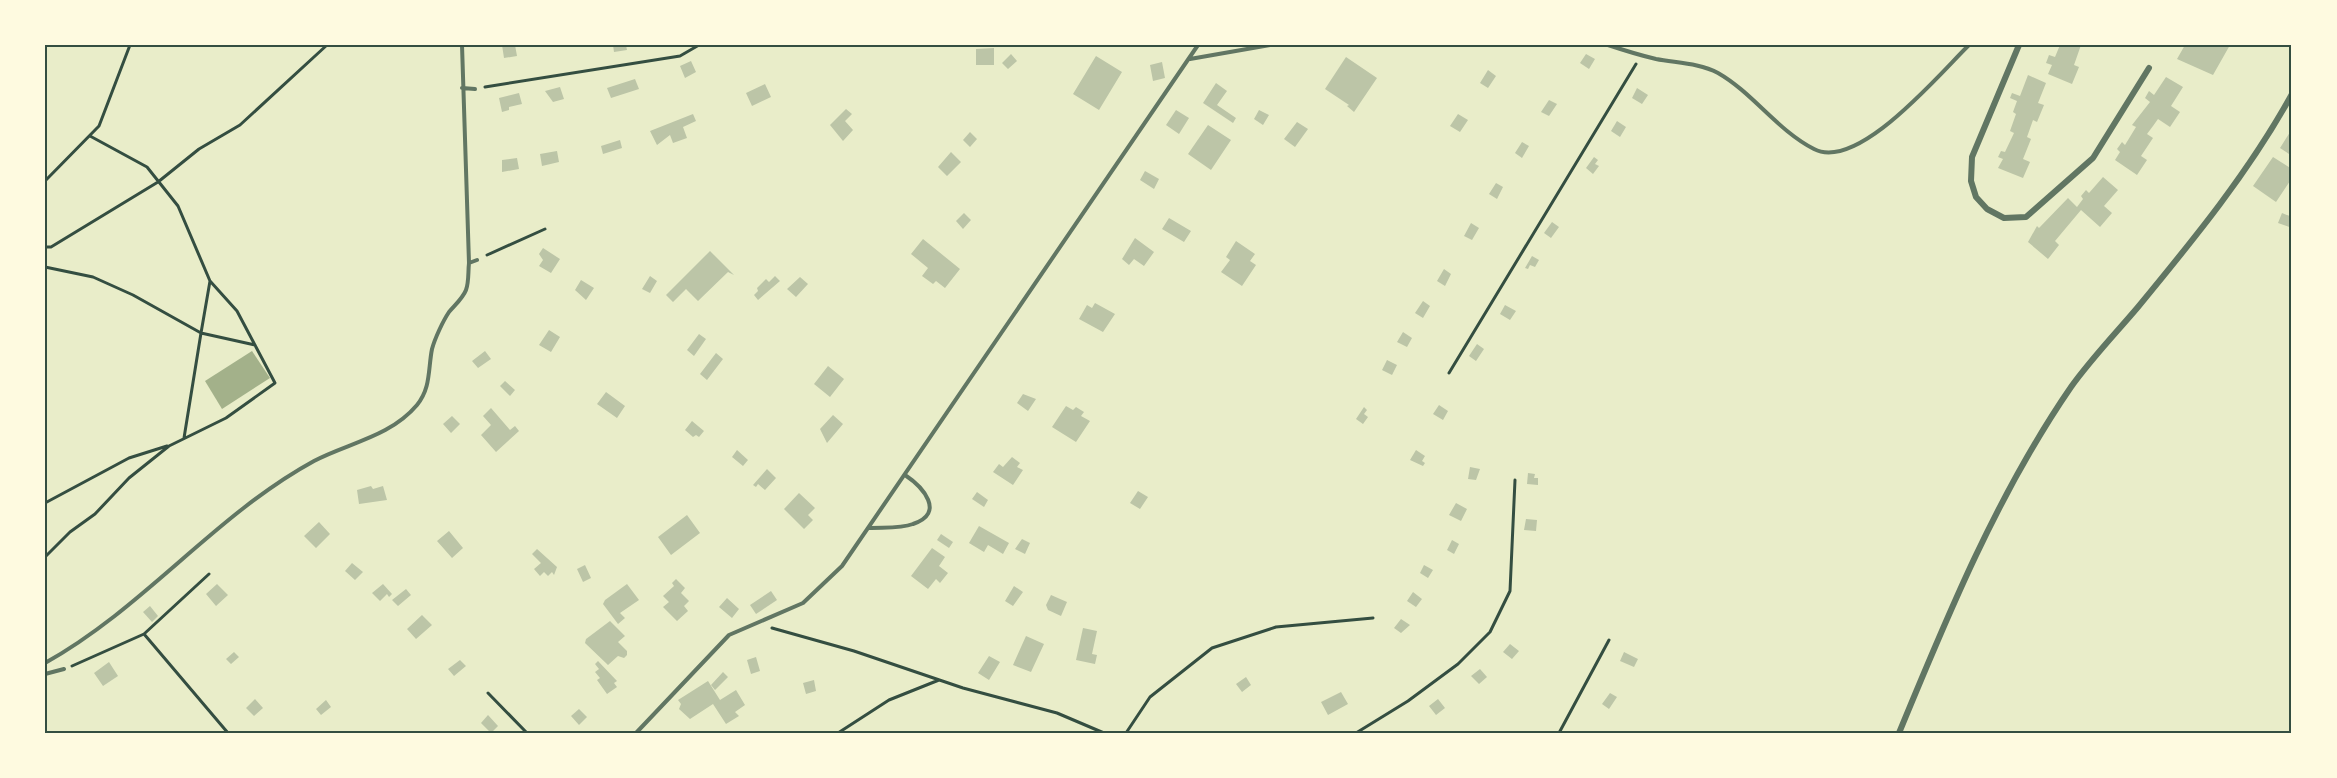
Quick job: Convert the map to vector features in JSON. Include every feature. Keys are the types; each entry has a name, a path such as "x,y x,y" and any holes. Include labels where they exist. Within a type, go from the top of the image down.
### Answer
{"street":[{"path":"2019,45 1972,157 1971,181 1976,197 1987,209 2004,218 2026,217 2093,158 2149,68"},
{"path":"1899,733 1941,630 1992,522 2030,451 2072,386 2235,187 2292,93"}],"lane":[{"path":"45,663 71,648 126,609 237,512 278,480 326,455 356,445 395,425 417,405 428,386 432,349 448,314 466,291 469,263 462,45"},
{"path":"636,733 729,635 803,603 842,566 1198,45"},
{"path":"1189,59 1270,45"},
{"path":"1608,45 1641,55 1714,71 1735,83 1765,114 1815,150 1832,153 1857,145 1879,132 1969,45"},
{"path":"462,88 475,88"},
{"path":"469,263 477,260"},
{"path":"869,528 912,525 924,519 929,511 929,501 924,490 905,475"},
{"path":"45,674 64,669"}],"path":[{"path":"45,181 99,126 130,45"},
{"path":"45,247 51,247 158,182 198,149 240,125 327,45"},
{"path":"475,88 680,56 699,45"},
{"path":"1449,373 1641,55"},
{"path":"45,557 70,532 94,514 129,478 169,446 226,418 275,383 237,311 210,281 178,207 147,167 90,136"},
{"path":"477,260 545,229"},
{"path":"45,267 93,277 133,295 201,333 255,345"},
{"path":"184,438 210,281"},
{"path":"45,503 129,458 169,446"},
{"path":"1356,733 1408,701 1458,664 1490,632 1510,591 1515,480"},
{"path":"64,669 144,634 209,574"},
{"path":"1126,733 1150,697 1212,648 1276,627 1373,618"},
{"path":"755,624 854,651 939,680 1057,713 1104,733"},
{"path":"144,634 228,733"},
{"path":"1559,733 1609,640"},
{"path":"838,733 890,700 939,680"},
{"path":"488,693 527,733"}],"shaded area":[{"path":"252,351 270,378 222,409 205,381"}],"building":[{"path":"502,45 515,45 517,56 504,58"},
{"path":"613,45 626,45 627,50 614,52"},
{"path":"2060,45 2081,45 2074,65 2079,67 2072,84 2048,74 2052,65 2046,63 2049,55 2055,57"},
{"path":"2185,45 2230,45 2213,75 2177,59"},
{"path":"994,48 994,65 976,65 976,49"},
{"path":"1011,54 1017,61 1008,69 1002,63"},
{"path":"1586,54 1595,59 1589,69 1580,63"},
{"path":"1096,56 1122,72 1099,110 1073,94"},
{"path":"1346,57 1377,78 1354,112 1347,106 1349,105 1325,89"},
{"path":"691,61 696,72 685,78 680,66"},
{"path":"1162,62 1165,78 1153,81 1150,65"},
{"path":"1488,70 1496,76 1488,88 1480,83"},
{"path":"2028,75 2046,83 2038,103 2044,105 2037,122 2033,120 2027,137 2031,139 2023,159 2030,162 2023,178 1998,168 2003,159 1998,157 2001,151 2005,152 2014,133 2010,131 2016,114 2013,112 2017,101 2010,98 2012,93 2020,96"},
{"path":"2166,77 2183,87 2171,106 2180,112 2170,127 2158,119 2147,134 2153,138 2141,156 2147,160 2137,175 2115,160 2120,152 2117,149 2122,142 2125,145 2136,127 2132,125 2150,102 2145,98 2149,91 2154,95"},
{"path":"635,79 639,89 611,98 607,88"},
{"path":"1216,83 1227,91 1217,105 1236,118 1233,123 1203,103"},
{"path":"765,84 771,97 752,106 746,93"},
{"path":"560,87 564,99 553,102 545,91"},
{"path":"1637,88 1648,95 1642,104 1632,98"},
{"path":"519,93 522,104 509,107 509,110 502,112 499,98"},
{"path":"1549,100 1557,104 1549,116 1541,112"},
{"path":"846,109 852,114 845,121 853,130 843,141 830,125"},
{"path":"1176,110 1189,118 1179,134 1166,125"},
{"path":"1259,110 1269,115 1263,125 1254,119"},
{"path":"693,114 696,121 683,127 687,138 673,143 670,135 657,145 650,131"},
{"path":"1458,114 1468,120 1460,132 1450,126"},
{"path":"1617,121 1626,127 1620,137 1611,131"},
{"path":"1297,122 1308,129 1295,147 1284,139"},
{"path":"1208,125 1231,140 1211,170 1188,154"},
{"path":"2292,129 2292,156 2280,148"},
{"path":"970,132 977,139 970,147 963,140"},
{"path":"620,140 622,148 603,154 601,146"},
{"path":"1522,142 1529,146 1522,158 1515,153"},
{"path":"557,151 559,162 542,166 540,154"},
{"path":"951,152 961,162 947,176 938,167"},
{"path":"1594,157 1598,160 1595,164 1599,166 1593,174 1586,168"},
{"path":"2273,157 2292,169 2292,178 2276,202 2253,186"},
{"path":"517,158 519,169 502,172 502,160"},
{"path":"1145,171 1159,179 1154,189 1140,180"},
{"path":"2103,177 2118,190 2104,206 2112,213 2100,227 2081,210 2055,241 2059,245 2048,259 2028,242 2037,226 2039,228 2068,198 2077,207 2086,190 2089,193"},
{"path":"1496,183 1503,187 1497,199 1489,194"},
{"path":"964,213 971,220 963,229 956,221"},
{"path":"2282,213 2292,217 2292,228 2278,223"},
{"path":"1169,218 1191,231 1184,242 1162,229"},
{"path":"1552,222 1559,227 1551,238 1544,233"},
{"path":"1471,223 1479,228 1472,240 1464,236"},
{"path":"1135,238 1154,252 1144,266 1134,259 1129,265 1122,259"},
{"path":"923,239 960,269 945,288 936,281 933,284 922,276 928,268 911,254"},
{"path":"1236,241 1255,254 1250,261 1256,265 1242,286 1221,272 1230,260 1226,257"},
{"path":"543,248 560,259 551,273 539,266 543,260 539,254"},
{"path":"710,251 734,275 728,272 698,301 686,289 673,302 666,295"},
{"path":"1532,256 1539,260 1535,267 1530,265 1528,269 1525,268"},
{"path":"1444,269 1451,274 1445,286 1437,281"},
{"path":"650,276 657,281 650,293 642,289"},
{"path":"775,276 780,281 758,300 754,295 758,291 757,288 766,279 769,282"},
{"path":"800,277 808,284 796,297 787,289"},
{"path":"581,280 594,288 586,300 575,290"},
{"path":"1423,301 1430,306 1423,318 1415,313"},
{"path":"1095,303 1115,314 1103,332 1079,319 1087,305 1092,308"},
{"path":"1505,305 1516,311 1510,320 1500,314"},
{"path":"549,330 560,337 551,352 539,345"},
{"path":"1403,332 1412,338 1407,347 1397,342"},
{"path":"699,334 706,339 694,356 687,350"},
{"path":"1477,344 1484,349 1476,361 1469,356"},
{"path":"485,351 491,359 478,368 472,361"},
{"path":"716,353 723,359 707,380 700,374"},
{"path":"1387,360 1397,365 1392,375 1382,370"},
{"path":"828,366 844,379 830,397 814,384"},
{"path":"505,381 515,390 510,396 500,386"},
{"path":"606,392 625,406 617,418 597,404"},
{"path":"1023,394 1036,399 1028,411 1017,403"},
{"path":"1439,405 1448,411 1443,420 1433,414"},
{"path":"1066,406 1073,410 1076,407 1084,412 1081,416 1090,421 1076,442 1052,427"},
{"path":"1364,407 1367,410 1364,414 1368,417 1363,424 1356,419"},
{"path":"491,408 510,430 515,426 519,431 496,452 481,435 491,425 483,416"},
{"path":"833,415 843,424 827,443 820,429"},
{"path":"452,416 460,424 451,433 443,424"},
{"path":"692,421 704,431 699,437 696,435 693,437 685,430"},
{"path":"737,450 748,460 743,466 732,457"},
{"path":"1416,450 1425,456 1422,461 1425,463 1423,466 1410,460"},
{"path":"1012,457 1020,463 1017,467 1023,470 1013,485 993,472 999,464 1003,467"},
{"path":"1470,467 1480,469 1476,480 1468,479"},
{"path":"767,469 776,478 765,490 758,484 756,487 753,485"},
{"path":"1528,473 1535,474 1534,478 1538,478 1538,485 1527,484"},
{"path":"371,486 373,489 383,486 387,500 359,504 357,490"},
{"path":"1138,491 1148,497 1140,509 1130,503"},
{"path":"977,492 988,500 984,507 972,499"},
{"path":"799,493 815,508 808,515 813,520 804,529 784,509"},
{"path":"1456,503 1467,509 1461,521 1449,515"},
{"path":"687,515 700,533 671,555 658,537"},
{"path":"1526,519 1537,520 1536,531 1524,530"},
{"path":"319,522 330,534 316,548 304,536"},
{"path":"979,526 1009,543 1003,554 988,545 984,552 969,543"},
{"path":"449,531 463,548 452,558 437,541"},
{"path":"941,534 953,542 949,548 937,540"},
{"path":"1022,539 1030,543 1025,554 1015,549"},
{"path":"1452,540 1459,544 1454,554 1447,550"},
{"path":"932,548 945,557 939,566 948,573 940,583 936,579 928,589 911,576"},
{"path":"537,549 557,567 554,575 552,572 548,576 544,572 540,576 534,569 541,563 532,554"},
{"path":"352,563 363,572 355,580 345,571"},
{"path":"585,565 591,578 583,582 577,569"},
{"path":"1424,565 1433,570 1428,578 1420,573"},
{"path":"676,579 685,588 681,593 689,601 684,606 688,611 677,621 663,607 669,602 663,596 674,586 672,583"},
{"path":"217,584 228,595 216,606 206,594"},
{"path":"383,584 392,594 389,597 387,594 380,601 372,593"},
{"path":"627,584 639,600 620,613 625,618 618,624 603,604"},
{"path":"1014,586 1023,592 1013,606 1005,601"},
{"path":"406,589 411,595 398,606 392,600"},
{"path":"771,591 777,600 756,614 750,605"},
{"path":"1413,592 1422,599 1416,607 1407,601"},
{"path":"1051,595 1067,602 1061,616 1048,610 1046,605"},
{"path":"727,598 739,609 732,618 719,607"},
{"path":"150,606 158,616 152,622 143,612"},
{"path":"422,615 432,625 416,639 407,629"},
{"path":"1401,619 1410,625 1401,633 1394,628"},
{"path":"610,621 625,636 618,642 627,651 627,655 624,658 618,656 608,665 585,643 586,639"},
{"path":"1083,628 1097,631 1092,654 1097,655 1095,664 1076,660"},
{"path":"1026,636 1044,644 1031,672 1013,665"},
{"path":"1510,644 1519,651 1512,659 1503,652"},
{"path":"234,652 239,657 231,664 226,659"},
{"path":"1624,652 1638,659 1634,667 1620,661"},
{"path":"989,656 1000,662 989,680 978,673"},
{"path":"756,657 760,671 751,674 747,660"},
{"path":"460,660 466,666 454,676 448,669"},
{"path":"598,661 617,681 614,683 617,687 607,694 597,680 600,678 595,672 599,669 595,664"},
{"path":"109,662 118,676 103,686 94,673"},
{"path":"1480,669 1487,677 1479,684 1471,676"},
{"path":"723,672 728,677 715,690 711,685"},
{"path":"1246,677 1251,685 1242,692 1236,684"},
{"path":"814,680 816,691 806,694 803,683"},
{"path":"708,681 720,700 736,690 745,705 735,712 739,716 726,724 713,704 690,719 679,709 681,704 678,700"},
{"path":"1341,692 1348,704 1328,715 1321,702"},
{"path":"1610,693 1617,697 1609,709 1602,704"},
{"path":"255,699 263,708 254,716 246,708"},
{"path":"1438,699 1445,708 1436,715 1429,706"},
{"path":"326,700 331,707 321,715 316,709"},
{"path":"579,709 587,717 579,725 571,716"},
{"path":"488,715 498,726 491,733 481,723"}]}
